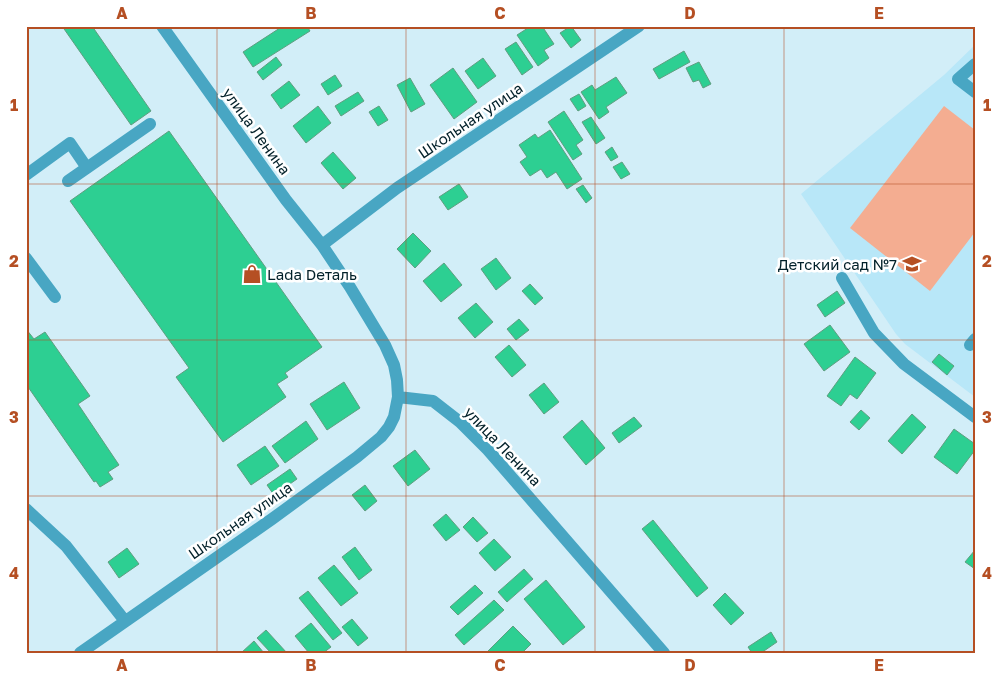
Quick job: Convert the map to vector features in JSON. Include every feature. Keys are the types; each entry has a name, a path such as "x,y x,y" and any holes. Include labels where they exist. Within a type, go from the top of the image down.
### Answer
{"street":[{"name":"улица Ленина","path":"162,26 350,286 385,345 394,365 398,397 432,401 460,422 500,464 664,653"},
{"name":"Школьная улица","path":"322,245 397,188 639,26"},
{"path":"975,64 958,79 975,92"},
{"path":"68,181 150,124"},
{"path":"26,175 70,144 87,168"},
{"path":"26,258 55,297"},
{"path":"842,278 874,333 904,364 975,417"},
{"name":"Школьная улица","path":"80,653 272,519 357,457 381,437 389,427 394,417 398,397"},
{"path":"26,509 66,546 125,621"}],"shaded area":[{"name":"Детский сад №7","path":"975,45 975,397 905,344 896,334 801,194 944,75"},
{"path":"944,106 975,130 975,232 930,291 850,228"}],"building":[{"path":"62,26 92,26 151,111 131,125"},
{"path":"283,26 307,26 310,31 253,67 243,52"},
{"path":"531,26 542,26 554,44 544,50 549,58 538,66 517,35"},
{"path":"571,26 581,40 571,48 560,33"},
{"path":"516,42 533,67 522,75 505,49"},
{"path":"684,51 690,62 659,79 653,69"},
{"path":"276,57 282,65 263,80 257,72"},
{"path":"483,58 496,76 478,89 465,71"},
{"path":"699,62 711,84 703,88 699,80 693,82 686,68"},
{"path":"453,68 477,102 454,119 430,85"},
{"path":"335,75 342,86 328,95 321,84"},
{"path":"616,77 627,93 606,107 609,112 599,119 581,92 592,85 595,90"},
{"path":"410,78 425,104 411,112 397,85"},
{"path":"289,81 300,95 281,109 271,95"},
{"path":"358,92 364,101 341,116 335,106"},
{"path":"579,94 586,106 578,111 570,99"},
{"path":"318,106 331,123 306,143 293,126"},
{"path":"379,106 388,120 378,126 369,112"},
{"path":"564,111 583,140 576,145 582,154 573,160 548,122"},
{"path":"591,117 605,138 596,144 582,122"},
{"path":"550,130 582,179 567,189 556,172 547,178 541,169 530,176 520,162 527,157 519,145 535,134 538,138"},
{"path":"169,131 322,347 285,373 288,377 277,384 286,397 223,442 176,377 189,368 70,201"},
{"path":"612,147 618,157 611,161 605,152"},
{"path":"333,152 356,178 343,189 321,163"},
{"path":"622,162 630,174 621,179 613,167"},
{"path":"459,184 468,197 448,210 439,197"},
{"path":"583,185 592,198 586,203 576,189"},
{"path":"413,233 431,251 415,268 397,249"},
{"path":"496,258 511,278 496,290 481,269"},
{"path":"444,263 462,285 441,302 423,281"},
{"path":"530,284 543,298 535,305 522,291"},
{"path":"837,291 845,303 825,317 817,305"},
{"path":"476,303 493,322 475,338 458,318"},
{"path":"519,319 529,330 516,340 507,329"},
{"path":"830,325 850,352 824,371 804,344"},
{"path":"26,329 34,339 45,332 90,396 78,404 119,465 108,472 113,479 100,487 96,481 94,482 26,384"},
{"path":"509,345 526,365 512,377 495,357"},
{"path":"939,354 954,366 947,375 932,362"},
{"path":"855,357 876,373 857,399 850,394 841,406 827,396"},
{"path":"344,382 360,408 327,430 310,404"},
{"path":"544,383 559,402 544,414 529,395"},
{"path":"861,410 870,418 859,430 850,422"},
{"path":"912,414 926,427 902,454 888,441"},
{"path":"634,417 642,426 619,443 612,433"},
{"path":"582,420 605,448 586,465 563,437"},
{"path":"306,421 318,439 285,463 272,446"},
{"path":"954,429 975,444 975,450 957,474 934,457"},
{"path":"265,446 279,466 251,485 237,465"},
{"path":"415,450 430,469 408,486 393,466"},
{"path":"290,469 297,479 274,495 267,485"},
{"path":"365,485 377,501 365,511 352,495"},
{"path":"446,514 460,530 446,541 433,525"},
{"path":"473,517 488,533 477,542 463,527"},
{"path":"653,520 708,588 697,597 642,529"},
{"path":"494,539 511,557 495,571 479,553"},
{"path":"355,547 372,570 359,580 342,557"},
{"path":"127,548 139,564 119,578 108,562"},
{"path":"975,550 975,569 965,562"},
{"path":"334,565 358,593 341,606 318,578"},
{"path":"524,569 533,579 507,602 498,592"},
{"path":"546,580 585,627 563,645 524,599"},
{"path":"475,585 483,593 458,615 450,607"},
{"path":"308,591 342,633 333,640 299,598"},
{"path":"725,593 744,613 731,625 713,605"},
{"path":"494,600 504,610 464,645 455,635"},
{"path":"352,619 368,638 358,646 342,627"},
{"path":"311,623 331,647 323,653 309,653 295,636"},
{"path":"513,626 531,644 522,653 486,653"},
{"path":"266,630 287,653 271,653 257,638"},
{"path":"771,632 777,642 761,653 752,653 748,647"},
{"path":"254,641 264,653 241,653"}],"place":[{"name":"Детский сад №7","path":"912,264"},
{"name":"Lada Dеталь","path":"252,274"}]}
